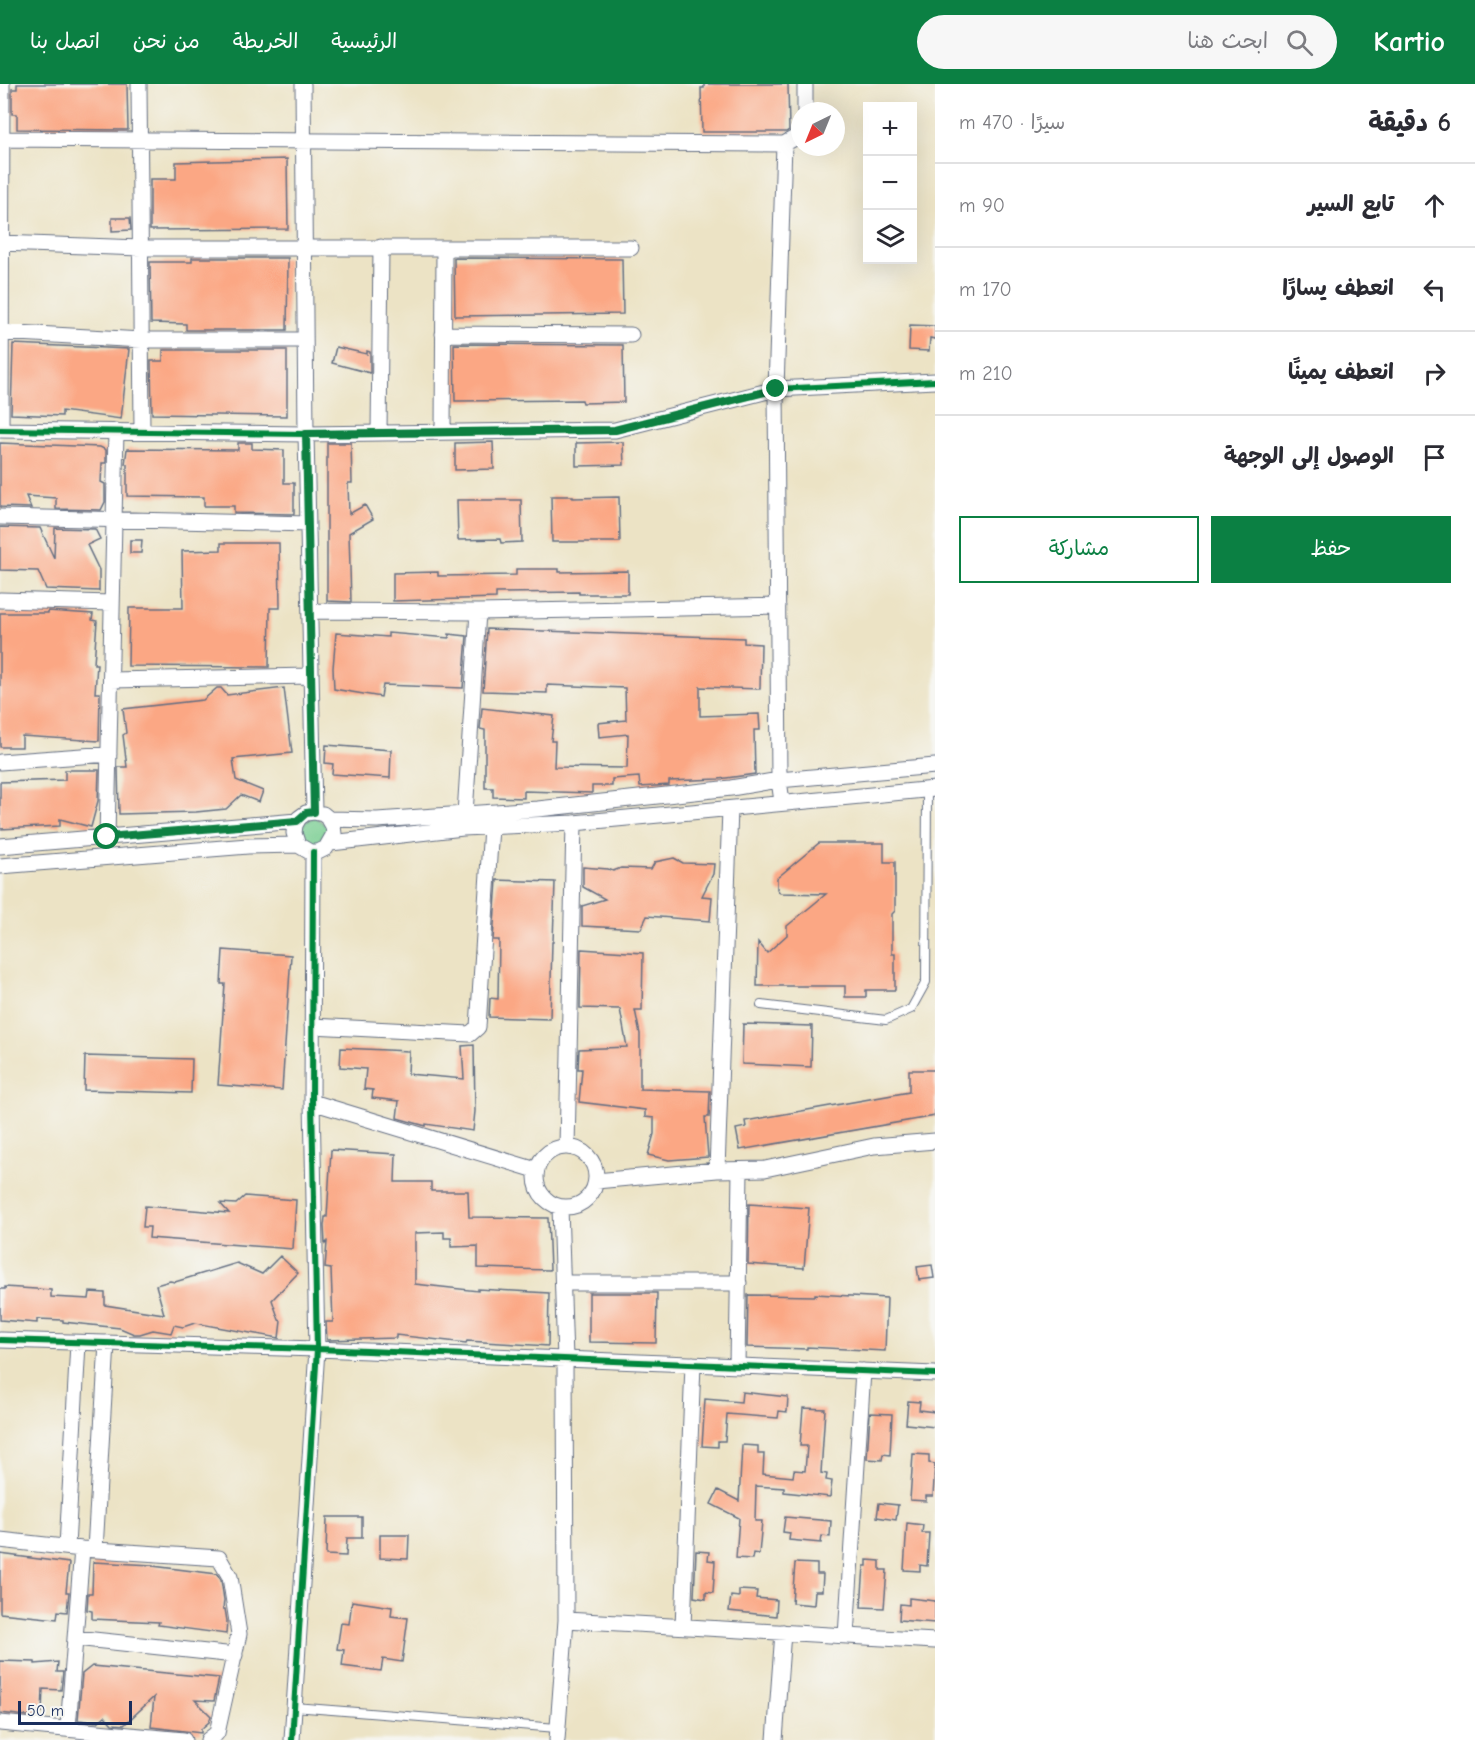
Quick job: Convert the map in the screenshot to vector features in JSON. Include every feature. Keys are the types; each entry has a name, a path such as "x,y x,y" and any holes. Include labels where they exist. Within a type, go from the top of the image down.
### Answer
{"street":[{"path":"2,84 1,430 306,434 615,430 776,389 935,381"},
{"path":"139,84 142,431"},
{"path":"303,84 306,434 314,812"},
{"path":"804,102 805,84"},
{"path":"1,139 784,144 791,140"},
{"path":"782,802 779,780 776,389 784,144"},
{"path":"1,243 141,248 631,248"},
{"path":"379,433 381,248"},
{"path":"443,432 444,248"},
{"path":"1,332 142,340 305,340"},
{"path":"443,334 631,335"},
{"path":"107,837 116,431"},
{"path":"0,517 308,524"},
{"path":"0,600 112,603"},
{"path":"310,611 478,612 778,606"},
{"path":"465,814 478,612"},
{"path":"111,680 311,676"},
{"path":"0,762 109,754"},
{"path":"329,819 377,820 538,809 779,780 935,766"},
{"path":"331,843 491,827 574,823 931,790"},
{"path":"717,1170 730,809"},
{"path":"306,813 322,814 329,819 334,834 331,843 326,848 313,852 298,845 294,833 297,821 306,813"},
{"path":"0,846 297,821"},
{"path":"567,1147 574,823"},
{"path":"312,1026 470,1034 478,1027 491,827"},
{"path":"0,866 248,846 298,845"},
{"path":"292,1740 317,1349 312,1102 313,852"},
{"path":"312,1102 536,1170"},
{"path":"596,1181 717,1170 765,1169 874,1146 935,1141"},
{"path":"567,1147 585,1153 591,1160 595,1168 596,1181 592,1194 586,1201 578,1205 560,1207 552,1204 540,1193 536,1170 550,1151 567,1147"},
{"path":"737,1366 740,1170"},
{"path":"557,1734 566,1620 565,1359 560,1207"},
{"path":"562,1283 739,1283"},
{"path":"0,1340 317,1349 935,1374"},
{"path":"78,1342 81,1549"},
{"path":"68,1728 81,1549 107,1343"},
{"path":"682,1627 693,1364"},
{"path":"846,1636 863,1371"},
{"path":"0,1540 81,1549 219,1558 230,1577 239,1634 217,1733 208,1740"},
{"path":"566,1620 935,1641"},
{"path":"775,1740 783,1632"},
{"path":"75,1638 234,1655"},
{"path":"0,1723 184,1740"}],"lane":[{"path":"761,1005 886,1020 911,1009 926,982 931,790"},
{"path":"294,1707 557,1734"}],"green space":[{"path":"314,816 329,827 323,845 305,846 298,826"}],"building":[{"path":"17,84 127,84 128,130 17,129 17,114 12,114 12,89 17,89"},
{"path":"704,84 788,84 789,130 786,132 702,132 701,88 704,88"},
{"path":"287,159 288,229 150,230 150,179 176,179 176,162"},
{"path":"112,218 130,218 131,230 112,231"},
{"path":"192,258 288,258 287,330 186,330 186,324 151,323 150,262 192,262"},
{"path":"454,258 622,259 623,314 455,316"},
{"path":"910,325 935,326 935,339 930,338 929,351 909,350"},
{"path":"13,344 129,349 121,419 62,411 62,416 11,414"},
{"path":"454,344 623,345 624,402 455,401"},
{"path":"336,347 367,354 367,351 370,352 370,373 332,363"},
{"path":"163,350 287,350 287,416 152,414 151,361 163,361"},
{"path":"493,442 494,469 455,470 455,443"},
{"path":"623,442 624,465 576,466 576,443"},
{"path":"0,443 100,447 106,450 106,463 102,463 101,482 105,484 105,502 101,510 56,509 56,498 26,496 31,508 0,507"},
{"path":"238,443 252,443 252,449 284,450 284,483 294,483 294,514 234,513 234,506 204,506 204,497 127,496 127,464 125,464 127,449 238,450"},
{"path":"327,443 351,443 352,483 348,483 349,514 365,505 373,519 349,533 351,602 327,601"},
{"path":"551,496 619,497 620,542 552,542"},
{"path":"457,500 521,500 522,542 501,543 500,539 458,540"},
{"path":"0,527 40,528 54,558 55,528 95,529 100,539 87,545 99,570 99,591 46,589 38,571 0,570"},
{"path":"130,540 142,540 141,553 130,553"},
{"path":"221,543 279,543 280,608 270,608 269,667 128,666 129,608 183,608 182,551 221,550"},
{"path":"516,569 559,569 559,572 628,571 628,594 496,593 496,598 393,601 393,573 438,572 438,576 516,575"},
{"path":"48,611 93,614 92,620 97,621 94,664 97,664 95,693 100,693 99,741 22,736 22,747 0,747 0,613 48,613"},
{"path":"487,629 744,638 744,643 761,644 760,689 700,687 700,716 759,714 760,730 754,730 755,774 719,779 669,781 669,785 640,787 639,777 612,779 612,786 592,786 592,793 524,791 524,798 493,797 493,788 485,788 485,730 480,729 482,708 554,716 551,741 555,741 554,767 627,768 628,734 599,737 598,723 626,720 625,688 547,685 547,693 483,691"},
{"path":"336,633 388,637 388,633 449,638 449,634 467,636 463,688 383,685 381,697 334,689"},
{"path":"217,688 221,688 227,695 284,688 292,753 233,759 236,780 263,791 259,802 241,795 226,809 119,814 118,767 127,767 123,709 203,700"},
{"path":"326,745 391,750 390,778 332,774 333,764 325,763"},
{"path":"65,770 99,770 98,801 91,827 60,819 60,826 0,829 0,782 65,780"},
{"path":"819,843 884,843 884,862 895,862 892,954 895,954 895,990 866,990 866,997 845,997 845,986 757,986 758,942 767,953 787,935 787,926 826,894 780,893 777,889 777,878"},
{"path":"674,858 683,863 714,864 713,874 702,896 712,897 710,921 647,916 641,929 582,926 582,906 605,899 583,887 583,867 613,871 621,868 651,869 655,862"},
{"path":"497,880 555,882 550,1019 489,1017 490,998 498,999 499,940 493,940"},
{"path":"581,949 643,953 642,1010 635,1010 640,1034 640,1089 710,1091 709,1117 705,1117 708,1157 669,1160 648,1155 654,1134 654,1118 645,1117 645,1110 579,1102 582,1069 578,1069 579,1049 627,1047 620,1009 580,1008"},
{"path":"223,950 291,955 282,1090 218,1085 225,984 221,984"},
{"path":"743,1024 812,1026 811,1067 742,1064"},
{"path":"474,1045 473,1131 426,1124 426,1126 397,1118 399,1101 372,1098 373,1090 364,1089 366,1069 340,1067 341,1048 409,1051 408,1074 464,1079 462,1046"},
{"path":"85,1056 192,1059 191,1093 84,1090"},
{"path":"909,1070 935,1070 935,1116 740,1150 736,1129 746,1127 745,1121 909,1092"},
{"path":"331,1150 396,1154 395,1182 431,1182 431,1191 468,1191 469,1217 548,1218 550,1270 478,1268 478,1246 451,1247 451,1238 444,1238 444,1232 415,1233 415,1284 478,1291 478,1289 549,1293 548,1346 467,1341 466,1343 396,1335 396,1338 327,1340 326,1322 333,1322 331,1269 325,1268 327,1242 325,1244 324,1226 325,1217 327,1217"},
{"path":"245,1196 296,1200 293,1249 149,1238 150,1227 143,1227 145,1206 229,1213 220,1203 236,1204"},
{"path":"749,1204 809,1208 804,1268 748,1264"},
{"path":"280,1256 298,1273 272,1300 281,1321 279,1338 195,1323 183,1327 174,1325 171,1333 153,1330 134,1334 120,1328 63,1322 63,1320 37,1319 37,1323 0,1320 0,1289 5,1289 5,1287 51,1290 51,1297 89,1299 90,1292 105,1293 105,1305 164,1314 156,1285 175,1282 237,1263 262,1274"},
{"path":"932,1265 934,1278 919,1280 917,1267"},
{"path":"589,1293 657,1293 656,1343 589,1342"},
{"path":"815,1294 887,1298 885,1351 747,1347 748,1295 815,1296"},
{"path":"742,1392 788,1397 787,1412 779,1411 778,1418 727,1414 725,1441 718,1441 718,1447 702,1446 705,1399 741,1402"},
{"path":"908,1401 920,1402 919,1410 935,1412 935,1427 906,1424"},
{"path":"803,1408 825,1409 821,1473 827,1474 826,1480 832,1481 830,1497 784,1492 784,1488 756,1486 755,1521 762,1521 759,1554 753,1553 752,1559 736,1558 739,1518 711,1504 718,1490 739,1501 742,1445 758,1446 758,1454 764,1454 763,1474 793,1477 794,1470 805,1471 807,1446 800,1446"},
{"path":"870,1413 892,1414 890,1455 883,1454 882,1460 867,1459"},
{"path":"913,1454 929,1455 929,1463 935,1464 933,1496 926,1496 926,1501 910,1500"},
{"path":"879,1503 898,1505 896,1520 877,1517"},
{"path":"327,1517 362,1517 362,1538 347,1538 346,1556 326,1555"},
{"path":"785,1517 831,1521 830,1537 822,1536 821,1543 789,1540 790,1533 783,1532"},
{"path":"907,1523 923,1525 922,1533 929,1533 927,1566 920,1565 920,1571 904,1570"},
{"path":"380,1535 409,1535 408,1559 380,1558"},
{"path":"696,1551 709,1552 708,1560 715,1561 713,1593 706,1592 706,1599 694,1597"},
{"path":"0,1554 69,1563 66,1592 69,1592 67,1612 58,1611 57,1619 0,1613"},
{"path":"867,1560 880,1561 880,1570 887,1570 884,1608 861,1607 864,1566 867,1566"},
{"path":"93,1562 153,1565 217,1574 221,1580 224,1600 226,1634 158,1625 159,1622 92,1619 92,1611 87,1610 88,1593 92,1593"},
{"path":"795,1563 817,1564 817,1574 823,1574 822,1591 815,1591 814,1605 792,1603"},
{"path":"739,1590 757,1591 756,1598 777,1600 776,1616 729,1611 731,1596 739,1597"},
{"path":"909,1598 935,1601 935,1623 899,1620 900,1604 909,1605"},
{"path":"352,1601 392,1607 391,1616 408,1618 402,1662 383,1659 381,1671 342,1666 344,1650 337,1649 341,1623 349,1624"},
{"path":"0,1661 35,1662 35,1664 58,1662 57,1672 63,1672 61,1690 43,1689 42,1712 37,1712 37,1717 0,1713"},
{"path":"92,1666 219,1678 214,1701 195,1700 211,1716 209,1722 201,1729 201,1733 151,1727 154,1697 124,1725 112,1724 105,1716 98,1722 78,1720 82,1674"}],"cycle path":[{"path":"0,430 306,434 615,430 776,389 935,381"},
{"path":"292,1740 317,1349 312,1102 313,852"},
{"path":"0,1340 317,1349 935,1374"}],"route":[{"path":"107,837 297,821 306,813 314,812 306,434 615,430 776,389"}]}
